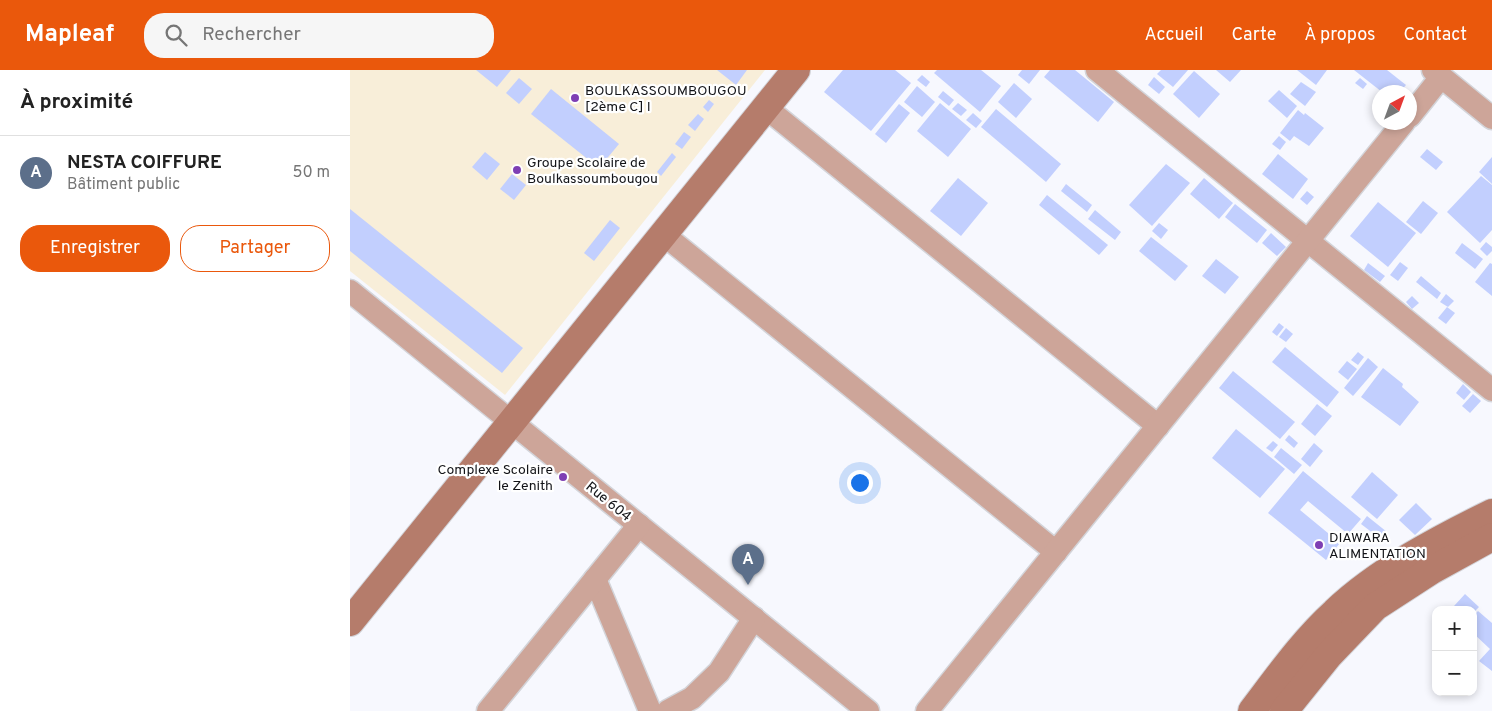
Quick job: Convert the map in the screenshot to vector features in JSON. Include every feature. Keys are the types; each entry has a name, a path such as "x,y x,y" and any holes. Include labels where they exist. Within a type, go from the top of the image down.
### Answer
{"street":[{"path":"353,612 512,422 796,70"},
{"path":"1097,70 1492,390"},
{"path":"1417,105 1437,73 1492,118"},
{"path":"765,107 1158,426"},
{"path":"927,711 1398,130"},
{"path":"663,234 1056,552"},
{"name":"Rue 604","path":"350,291 868,711"},
{"path":"1252,711 1307,640 1341,606 1388,572 1492,513"},
{"path":"488,711 639,525"},
{"path":"1284,711 1329,655 1375,607 1432,570 1492,537"},
{"path":"595,579 650,711"},
{"path":"668,711 692,698 719,672 754,618"}],"shaded area":[{"name":"Groupe Scolaire de Boulkassoumbougou","path":"350,70 765,70 505,395 350,271"}],"building":[{"path":"476,70 511,70 497,87"},
{"path":"717,70 747,70 736,85"},
{"path":"843,70 895,70 911,83 871,131 824,92"},
{"path":"937,70 981,70 1001,86 980,112 934,73"},
{"path":"1022,70 1040,70 1029,84 1018,75"},
{"path":"1050,70 1075,70 1114,102 1098,122 1044,77"},
{"path":"1161,70 1188,70 1173,87 1157,74"},
{"path":"1216,70 1241,70 1230,82"},
{"path":"1297,70 1327,70 1316,85"},
{"path":"1354,70 1387,70 1406,85 1373,85"},
{"path":"1194,71 1220,94 1199,118 1173,94"},
{"path":"922,75 930,82 926,87 917,80"},
{"path":"1154,77 1165,87 1159,94 1148,85"},
{"path":"519,78 532,89 519,104 506,93"},
{"path":"1360,78 1367,84 1363,89 1355,83"},
{"path":"1301,82 1316,92 1305,106 1290,94"},
{"path":"1014,83 1032,99 1016,118 998,102"},
{"path":"917,86 935,102 922,117 904,102"},
{"path":"551,89 619,144 599,168 531,114"},
{"path":"1279,90 1297,106 1287,118 1268,101"},
{"path":"943,91 954,100 949,106 938,97"},
{"path":"709,100 714,104 708,112 703,107"},
{"path":"940,103 971,129 948,157 917,131"},
{"path":"958,103 967,110 961,116 952,109"},
{"path":"899,104 910,113 886,143 875,134"},
{"path":"996,109 1061,164 1046,182 981,127"},
{"path":"1298,110 1304,115 1305,113 1324,128 1309,146 1294,136 1290,141 1280,133"},
{"path":"973,113 982,121 976,128 966,120"},
{"path":"698,114 704,119 695,131 688,125"},
{"path":"684,132 691,137 682,149 675,144"},
{"path":"1279,136 1286,142 1280,150 1272,144"},
{"path":"1427,149 1443,162 1436,170 1420,157"},
{"path":"485,152 500,164 487,180 472,167"},
{"path":"672,153 676,157 661,176 657,172"},
{"path":"1278,154 1308,179 1293,199 1262,174"},
{"path":"1492,157 1492,184 1479,172"},
{"path":"1166,164 1190,183 1152,226 1129,205"},
{"path":"512,174 526,185 514,200 500,189"},
{"path":"1481,176 1492,185 1492,230 1480,243 1447,212"},
{"path":"958,178 988,203 961,236 930,211"},
{"path":"1204,178 1233,203 1219,219 1190,194"},
{"path":"1066,184 1092,205 1087,212 1061,191"},
{"path":"1307,191 1314,197 1307,205 1300,199"},
{"path":"1047,195 1108,245 1099,255 1039,205"},
{"path":"1423,201 1438,213 1421,234 1406,222"},
{"path":"1378,202 1416,233 1388,267 1350,236"},
{"path":"1235,204 1267,230 1257,243 1225,217"},
{"path":"350,209 523,348 502,373 350,251"},
{"path":"1095,210 1121,232 1115,240 1088,219"},
{"path":"610,220 620,228 594,261 584,253"},
{"path":"1159,223 1168,230 1161,239 1152,231"},
{"path":"1271,233 1286,247 1277,256 1262,243"},
{"path":"1151,237 1188,266 1175,281 1139,251"},
{"path":"1486,242 1492,247 1492,251 1487,256 1480,249"},
{"path":"1462,243 1483,259 1475,269 1455,253"},
{"path":"1216,259 1239,277 1225,294 1202,276"},
{"path":"1400,262 1408,268 1398,281 1390,275"},
{"path":"1368,263 1385,276 1380,282 1364,270"},
{"path":"1490,263 1492,264 1492,296 1475,282"},
{"path":"1421,276 1441,293 1437,299 1416,282"},
{"path":"1446,294 1454,301 1448,307 1440,302"},
{"path":"1412,296 1419,303 1412,309 1406,302"},
{"path":"1447,307 1455,313 1446,324 1438,318"},
{"path":"1279,323 1284,327 1277,336 1272,332"},
{"path":"1286,328 1293,334 1286,342 1279,337"},
{"path":"1285,347 1339,392 1327,407 1272,362"},
{"path":"1358,352 1364,357 1358,365 1351,360"},
{"path":"1368,358 1378,367 1353,396 1344,388"},
{"path":"1347,361 1357,369 1348,380 1338,372"},
{"path":"1383,368 1403,384 1402,387 1419,402 1400,426 1361,397"},
{"path":"1233,371 1295,422 1280,439 1219,388"},
{"path":"1463,384 1471,392 1464,400 1456,393"},
{"path":"1473,394 1481,401 1470,413 1462,406"},
{"path":"1317,404 1332,416 1315,436 1301,424"},
{"path":"1236,429 1285,469 1260,498 1212,458"},
{"path":"1289,435 1298,443 1294,448 1285,440"},
{"path":"1273,441 1278,445 1272,452 1266,448"},
{"path":"1314,443 1323,451 1310,467 1301,459"},
{"path":"1281,448 1302,465 1294,474 1274,457"},
{"path":"1303,471 1361,519 1348,534 1308,501 1300,510 1340,543 1326,560 1268,513"},
{"path":"1372,472 1398,495 1377,519 1351,497"},
{"path":"1416,503 1432,519 1415,535 1399,520"},
{"path":"1367,516 1387,532 1382,540 1361,524"},
{"path":"1465,594 1479,607 1477,609 1477,606 1454,606"},
{"path":"1477,612 1492,623 1492,671 1479,661 1490,649 1477,637"}],"place":[{"name":"BOULKASSOUMBOUGOU [2ème C] I","path":"575,98"},
{"name":"Groupe Scolaire de Boulkassoumbougou","path":"517,170"},
{"name":"Complexe Scolaire le Zenith","path":"563,477"},
{"name":"DIAWARA ALIMENTATION","path":"1319,545"},
{"name":"NESTA COIFFURE","path":"748,585"}]}
